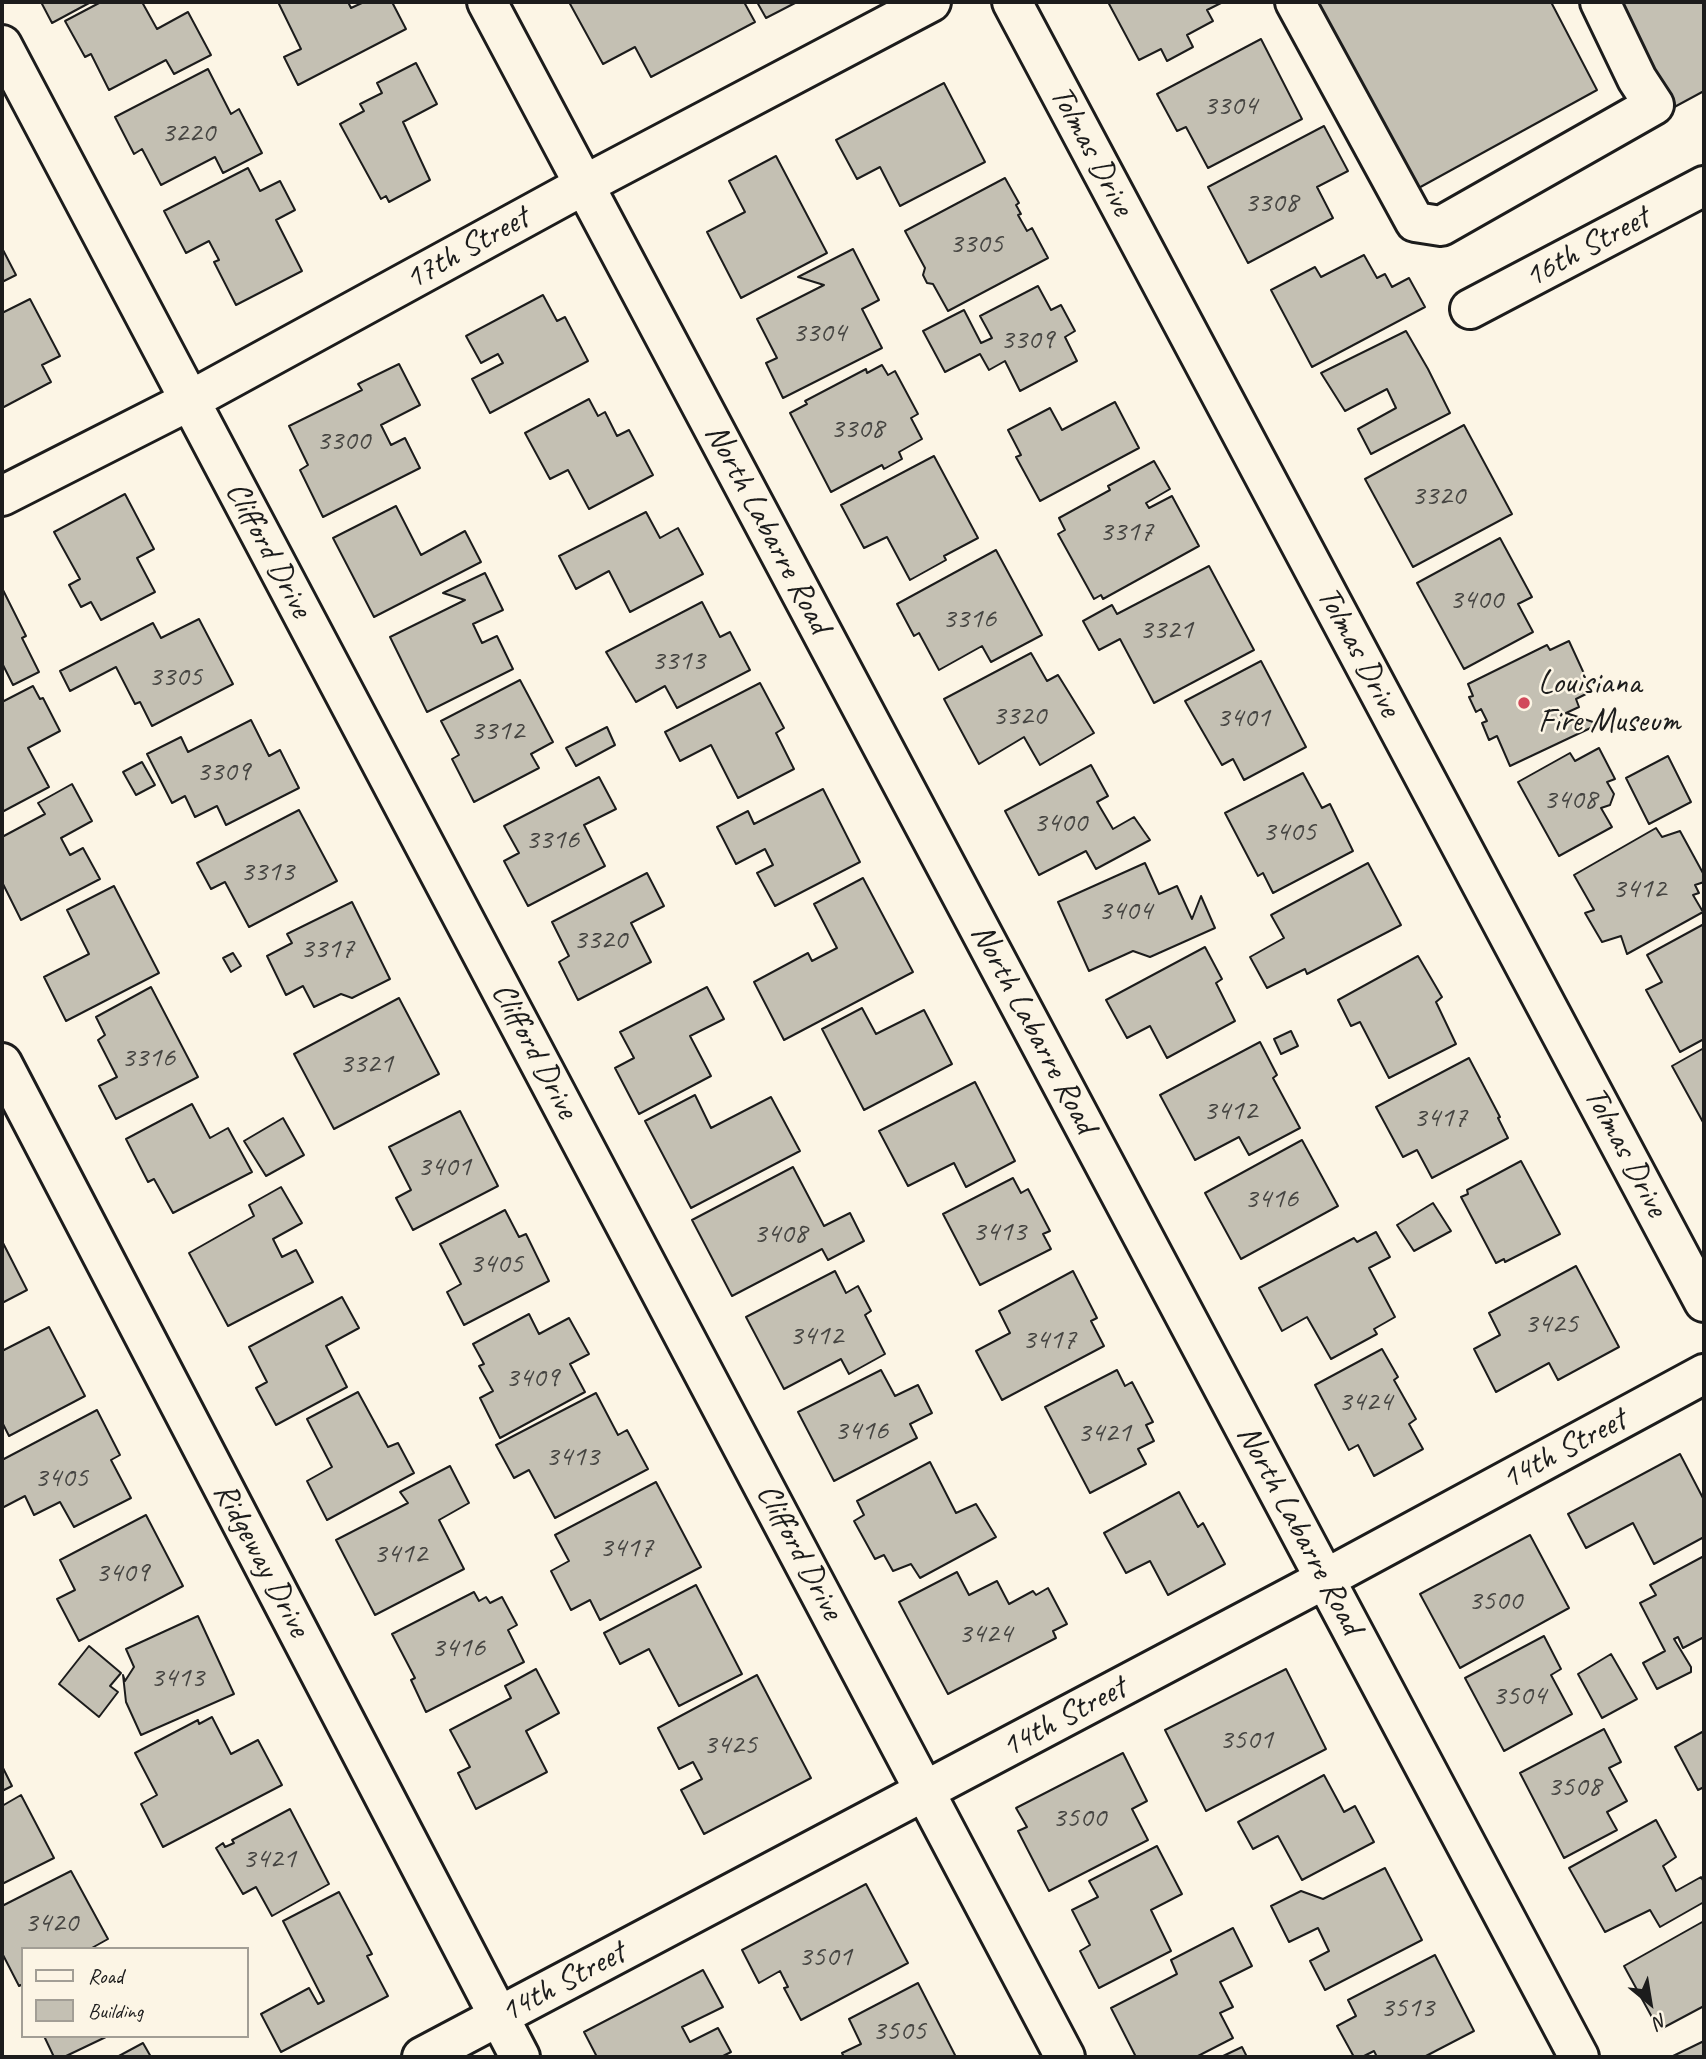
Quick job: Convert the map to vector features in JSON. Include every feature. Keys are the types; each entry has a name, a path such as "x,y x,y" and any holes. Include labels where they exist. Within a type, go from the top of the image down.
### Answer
{"street":[{"name":"North Labarre Road","path":"487,2 1579,2057"},
{"name":"17th Street","path":"2,496 189,401 584,185 932,2"},
{"name":"Tolmas Drive","path":"1012,2 1704,1302"},
{"path":"1295,2 1415,222 1441,226 1654,105 1637,79 1600,2"},
{"name":"Clifford Drive","path":"2,45 1065,2057"},
{"name":"16th Street","path":"1470,309 1704,186"},
{"name":"Ridgeway Drive","path":"2,1063 520,2057"},
{"name":"14th Street","path":"422,2057 1325,1580 1704,1374"}],"building":[{"path":"41,2 91,2 52,23"},
{"path":"101,2 142,2 157,29 188,12 211,55 174,74 166,60 109,90 91,54 85,57 65,21"},
{"path":"278,2 348,2 351,8 364,2 392,2 406,29 298,85 284,57 301,49"},
{"path":"569,2 744,2 755,22 651,77 635,47 603,64"},
{"path":"757,2 797,2 766,18"},
{"path":"1108,2 1223,2 1207,10 1213,21 1187,35 1193,47 1167,61 1161,49 1139,60"},
{"path":"1318,2 1551,2 1597,90 1415,190"},
{"path":"1609,2 1704,2 1704,91 1667,111"},
{"path":"1261,39 1302,119 1208,168 1186,127 1177,131 1157,94"},
{"path":"416,63 437,104 403,122 430,180 389,202 386,196 381,199 340,124 364,111 360,104 382,93 377,83"},
{"path":"208,69 231,114 239,109 262,153 223,173 215,157 161,185 142,149 134,154 115,117"},
{"path":"944,83 985,162 900,206 880,167 857,179 836,140"},
{"path":"1324,126 1348,171 1317,187 1333,218 1248,263 1208,187"},
{"path":"776,156 827,253 741,298 707,232 745,212 729,181"},
{"path":"248,168 260,191 280,181 295,210 276,220 302,271 236,305 214,262 219,260 209,241 186,253 164,211"},
{"path":"1005,178 1019,203 1016,205 1021,214 1018,215 1027,231 1032,228 1048,258 948,311 933,284 927,283 923,275 925,268 905,231"},
{"path":"2,248 16,275 2,282"},
{"path":"853,249 879,300 862,309 882,348 783,398 766,363 777,358 757,319 824,285 798,277"},
{"path":"1364,255 1377,278 1385,274 1392,287 1409,278 1425,307 1312,367 1271,290 1315,267 1321,277"},
{"path":"1038,286 1051,310 1061,305 1075,331 1065,337 1077,361 1020,391 1005,361 989,370 980,354 945,372 923,331 964,310 981,343 992,338 980,316"},
{"path":"543,295 557,321 565,317 588,361 490,413 472,379 503,363 498,354 481,363 466,336"},
{"path":"30,299 60,356 42,365 51,382 2,408 2,313"},
{"path":"1406,331 1450,413 1371,454 1358,429 1396,408 1387,389 1345,411 1321,373"},
{"path":"399,364 420,405 381,425 391,445 405,438 420,468 323,517 300,470 308,465 289,426 362,390 358,384"},
{"path":"882,365 888,375 895,371 918,414 911,418 922,439 899,452 902,459 884,469 882,465 831,492 790,413 807,404 805,401 866,369 867,373"},
{"path":"589,399 598,416 605,412 617,436 629,430 653,475 589,509 568,470 550,479 525,433"},
{"path":"1115,402 1139,448 1040,501 1016,457 1021,455 1008,430 1050,408 1062,430"},
{"path":"1464,425 1512,514 1413,567 1365,479"},
{"path":"934,456 978,538 944,556 946,560 910,580 887,537 864,548 841,505"},
{"path":"1154,461 1170,489 1146,503 1149,508 1172,496 1199,546 1103,599 1101,595 1094,599 1058,534 1065,530 1059,518 1110,490 1108,486"},
{"path":"125,494 154,549 137,558 155,592 101,620 91,602 81,607 69,585 80,579 54,532"},
{"path":"396,506 421,555 465,531 481,562 374,617 333,538"},
{"path":"646,512 660,538 678,528 703,574 630,612 609,571 576,589 559,556"},
{"path":"1500,538 1532,597 1518,604 1533,632 1464,669 1417,583"},
{"path":"996,550 1042,635 991,662 982,646 939,670 919,633 914,636 897,604"},
{"path":"1209,566 1254,650 1154,703 1120,639 1099,650 1083,621 1112,605 1117,614"},
{"path":"485,573 503,610 473,624 482,643 497,636 513,669 427,712 390,637 465,600 443,593"},
{"path":"2,588 26,636 22,638 39,672 13,685 2,663"},
{"path":"702,602 720,637 730,632 750,670 677,708 665,686 636,702 606,652"},
{"path":"199,619 233,684 152,726 140,702 135,704 116,667 70,691 60,671 153,623 161,638"},
{"name":"Louisiana Fire Museum","path":"1569,641 1592,691 1576,699 1579,707 1566,713 1599,724 1510,766 1497,736 1489,740 1482,723 1487,721 1481,709 1476,712 1469,697 1473,696 1468,684 1547,645 1550,650"},
{"path":"1031,653 1047,681 1058,675 1094,733 1040,765 1024,737 979,764 944,699"},
{"path":"1261,661 1306,747 1244,780 1233,759 1222,765 1185,701"},
{"path":"520,680 553,742 531,754 539,768 474,802 452,759 459,755 441,721"},
{"path":"760,683 784,728 776,733 794,769 738,798 711,745 680,761 665,732"},
{"path":"33,686 40,699 43,698 60,731 28,748 49,787 2,812 2,702"},
{"path":"251,720 269,756 280,750 299,788 226,825 217,806 195,817 185,796 172,803 147,754 181,737 188,752"},
{"path":"607,727 615,745 576,766 566,748"},
{"path":"1599,748 1615,779 1607,782 1614,794 1610,805 1601,808 1612,827 1559,856 1518,782 1570,753 1575,761"},
{"path":"1668,756 1691,802 1649,824 1626,778"},
{"path":"142,762 155,785 136,795 123,772"},
{"path":"1091,765 1108,796 1097,802 1113,829 1134,817 1150,840 1096,869 1086,851 1039,875 1005,811"},
{"path":"1303,773 1322,808 1330,804 1353,851 1273,893 1263,873 1258,876 1225,813"},
{"path":"599,777 616,809 584,825 605,866 528,906 504,861 519,853 504,826"},
{"path":"72,784 92,821 61,838 70,855 83,848 100,879 21,920 2,882 2,837 45,814 38,803"},
{"path":"823,789 860,862 775,906 757,873 773,865 765,849 736,864 717,827 748,811 754,824"},
{"path":"299,810 337,881 249,927 225,882 211,889 197,863"},
{"path":"1656,828 1662,837 1680,831 1704,875 1704,882 1695,885 1699,893 1693,895 1703,912 1627,954 1621,936 1602,942 1585,913 1594,910 1574,875"},
{"path":"1145,863 1159,894 1177,886 1192,919 1201,896 1215,928 1150,957 1133,951 1089,971 1058,902"},
{"path":"1368,863 1401,925 1307,974 1305,969 1267,988 1250,957 1284,938 1271,915"},
{"path":"647,873 664,906 631,923 651,962 578,1000 559,962 569,956 552,922"},
{"path":"863,878 913,972 784,1040 754,982 808,953 812,961 837,948 814,904"},
{"path":"114,886 159,973 66,1021 44,977 89,954 67,910"},
{"path":"352,902 390,979 352,998 341,994 314,1007 303,986 286,995 267,956 292,943 287,934"},
{"path":"1704,924 1704,1039 1680,1052 1646,990 1662,982 1647,955"},
{"path":"1205,947 1222,979 1216,983 1235,1021 1167,1058 1150,1026 1127,1038 1106,1000"},
{"path":"233,953 241,966 231,972 223,958"},
{"path":"1418,956 1442,997 1436,1002 1456,1044 1389,1078 1360,1022 1351,1026 1338,1000"},
{"path":"151,987 198,1077 116,1119 99,1086 117,1077 98,1040 105,1035 96,1017"},
{"path":"707,987 724,1019 690,1036 711,1076 639,1114 615,1068 634,1058 620,1032"},
{"path":"399,998 439,1074 334,1129 294,1054"},
{"path":"862,1008 876,1034 924,1010 952,1064 864,1110 822,1029"},
{"path":"1291,1031 1298,1046 1281,1054 1274,1039"},
{"path":"1260,1042 1277,1075 1273,1078 1300,1128 1249,1155 1239,1137 1195,1160 1160,1095"},
{"path":"1704,1048 1704,1124 1672,1066"},
{"path":"1469,1058 1508,1138 1432,1178 1417,1150 1403,1157 1376,1107"},
{"path":"975,1082 1015,1161 966,1187 954,1163 908,1186 879,1131"},
{"path":"695,1095 711,1128 771,1097 800,1151 691,1208 645,1121"},
{"path":"192,1104 210,1138 228,1128 252,1172 173,1213 154,1179 148,1182 126,1139"},
{"path":"460,1111 498,1186 413,1230 396,1198 411,1190 389,1147"},
{"path":"283,1118 304,1155 266,1176 244,1141"},
{"path":"1302,1140 1338,1206 1241,1259 1205,1193"},
{"path":"1521,1161 1560,1234 1505,1262 1504,1259 1496,1263 1461,1197 1468,1194 1467,1190"},
{"path":"793,1167 824,1226 850,1213 864,1241 828,1260 822,1249 732,1296 692,1220"},
{"path":"1013,1178 1021,1193 1028,1189 1050,1231 1043,1234 1051,1249 980,1285 943,1214"},
{"path":"281,1187 302,1223 273,1239 282,1257 296,1250 313,1282 228,1326 189,1253 254,1216 249,1205"},
{"path":"1433,1203 1451,1231 1414,1251 1397,1225"},
{"path":"505,1210 519,1237 526,1234 549,1281 464,1325 447,1292 461,1284 440,1244"},
{"path":"1376,1232 1390,1257 1369,1268 1395,1317 1374,1329 1377,1334 1331,1359 1307,1317 1282,1331 1259,1288 1354,1238 1357,1242"},
{"path":"2,1241 27,1290 2,1303"},
{"path":"1576,1266 1619,1347 1558,1380 1549,1363 1496,1392 1474,1349 1500,1335 1489,1313"},
{"path":"835,1271 846,1293 858,1286 871,1311 865,1315 885,1354 849,1374 841,1359 784,1389 746,1317"},
{"path":"1073,1271 1097,1318 1091,1321 1104,1346 1002,1400 976,1351 1010,1333 999,1311"},
{"path":"342,1297 359,1328 326,1346 347,1387 276,1425 256,1388 267,1382 249,1347"},
{"path":"529,1314 539,1334 569,1318 589,1354 570,1364 585,1392 500,1438 480,1398 493,1391 479,1366 484,1364 473,1344"},
{"path":"49,1327 85,1396 9,1436 2,1422 2,1351"},
{"path":"1382,1349 1398,1377 1394,1380 1416,1419 1409,1424 1423,1449 1374,1476 1358,1445 1349,1450 1315,1385"},
{"path":"881,1370 895,1396 918,1385 932,1413 910,1424 917,1438 834,1481 798,1412"},
{"path":"1117,1370 1125,1386 1132,1382 1153,1422 1146,1425 1154,1441 1138,1449 1146,1464 1090,1493 1045,1407"},
{"path":"358,1392 388,1447 398,1443 414,1473 327,1520 307,1481 332,1467 307,1419"},
{"path":"596,1393 618,1435 627,1430 648,1469 555,1518 529,1470 514,1478 496,1445"},
{"path":"97,1410 120,1455 111,1460 131,1498 74,1527 60,1502 34,1515 25,1496 2,1508 2,1460"},
{"path":"1680,1454 1704,1500 1704,1537 1654,1564 1633,1523 1586,1548 1568,1514"},
{"path":"930,1462 956,1513 976,1504 996,1537 920,1578 911,1564 893,1571 884,1555 875,1559 854,1521 864,1515 857,1501"},
{"path":"450,1466 469,1503 439,1520 464,1569 375,1615 336,1540 408,1503 400,1492"},
{"path":"656,1482 701,1567 600,1620 590,1600 571,1610 551,1571 569,1561 555,1535"},
{"path":"1179,1492 1198,1527 1203,1523 1225,1564 1168,1595 1150,1561 1126,1573 1104,1533"},
{"path":"146,1515 183,1586 79,1641 57,1599 75,1590 60,1560"},
{"path":"1530,1535 1569,1608 1460,1668 1420,1594"},
{"path":"1704,1556 1704,1637 1683,1648 1678,1637 1674,1639 1691,1667 1691,1672 1657,1689 1643,1663 1665,1651 1640,1603 1656,1595 1650,1585"},
{"path":"957,1572 969,1595 997,1581 1009,1604 1033,1591 1036,1595 1048,1588 1067,1624 1053,1631 1056,1638 948,1694 899,1602"},
{"path":"696,1585 742,1674 679,1706 649,1649 620,1664 604,1633"},
{"path":"474,1592 479,1601 486,1597 490,1603 502,1597 517,1625 508,1630 524,1662 426,1712 411,1680 415,1678 392,1634"},
{"path":"198,1616 234,1694 141,1735 126,1702 123,1675 125,1681 134,1667 126,1649"},
{"path":"1544,1636 1561,1669 1551,1675 1572,1714 1504,1751 1465,1678"},
{"path":"89,1646 121,1673 110,1686 118,1692 99,1717 59,1684"},
{"path":"1611,1654 1637,1699 1602,1718 1578,1674"},
{"path":"536,1669 559,1713 526,1731 547,1772 476,1809 458,1773 470,1767 450,1730 511,1698 505,1686"},
{"path":"1286,1669 1326,1749 1206,1811 1165,1730"},
{"path":"757,1675 811,1778 704,1834 681,1790 702,1779 693,1762 679,1769 658,1728"},
{"path":"212,1717 231,1754 258,1740 282,1785 163,1847 141,1804 157,1795 135,1753 198,1720 199,1724"},
{"path":"1604,1729 1621,1762 1609,1768 1627,1801 1607,1812 1617,1830 1564,1858 1520,1773"},
{"path":"1704,1731 1704,1787 1698,1790 1675,1747"},
{"path":"1123,1753 1147,1801 1132,1809 1148,1840 1049,1891 1018,1831 1027,1827 1016,1808"},
{"path":"2,1766 12,1786 2,1791"},
{"path":"1324,1775 1344,1812 1355,1806 1374,1842 1302,1880 1278,1836 1253,1849 1238,1822"},
{"path":"21,1795 54,1858 2,1884 2,1806"},
{"path":"290,1809 329,1884 272,1916 256,1887 243,1894 216,1848 223,1843 225,1847 234,1843 232,1840"},
{"path":"1656,1820 1676,1857 1663,1866 1676,1891 1701,1877 1704,1882 1704,1902 1660,1927 1650,1910 1605,1932 1569,1868"},
{"path":"1157,1846 1182,1894 1151,1910 1171,1951 1099,1988 1080,1951 1090,1945 1072,1910 1098,1897 1089,1881"},
{"path":"1385,1868 1422,1940 1325,1990 1310,1961 1329,1951 1318,1928 1289,1942 1271,1906 1301,1891 1323,1899"},
{"path":"71,1871 108,1939 94,1947 21,1947 19,1986 2,1953 2,1906"},
{"path":"866,1884 908,1963 801,2020 784,1988 788,1987 780,1971 759,1983 742,1950"},
{"path":"339,1892 372,1954 367,1956 388,1996 281,2052 261,2014 309,1988 318,2004 324,2001 283,1921"},
{"path":"1704,1921 1704,2006 1659,2030 1624,1966"},
{"path":"1233,1928 1252,1966 1220,1982 1233,2007 1220,2013 1233,2038 1196,2057 1136,2057 1111,2008 1177,1974 1171,1960"},
{"path":"1435,1955 1474,2031 1424,2057 1377,2057 1374,2051 1362,2057 1354,2057 1337,2026 1356,2016 1348,2000"},
{"path":"703,1970 723,2007 682,2027 690,2042 718,2028 731,2052 721,2057 597,2057 584,2032"},
{"path":"918,1983 956,2057 844,2057 842,2053 861,2044 849,2019"},
{"path":"45,2038 104,2038 64,2057 54,2057"},
{"path":"1704,2041 1704,2057 1673,2057 1673,2056"},
{"path":"143,2043 151,2057 117,2057"},
{"path":"1242,2047 1247,2057 1221,2057"}],"place":[{"name":"Louisiana Fire Museum","path":"1524,703"}]}
